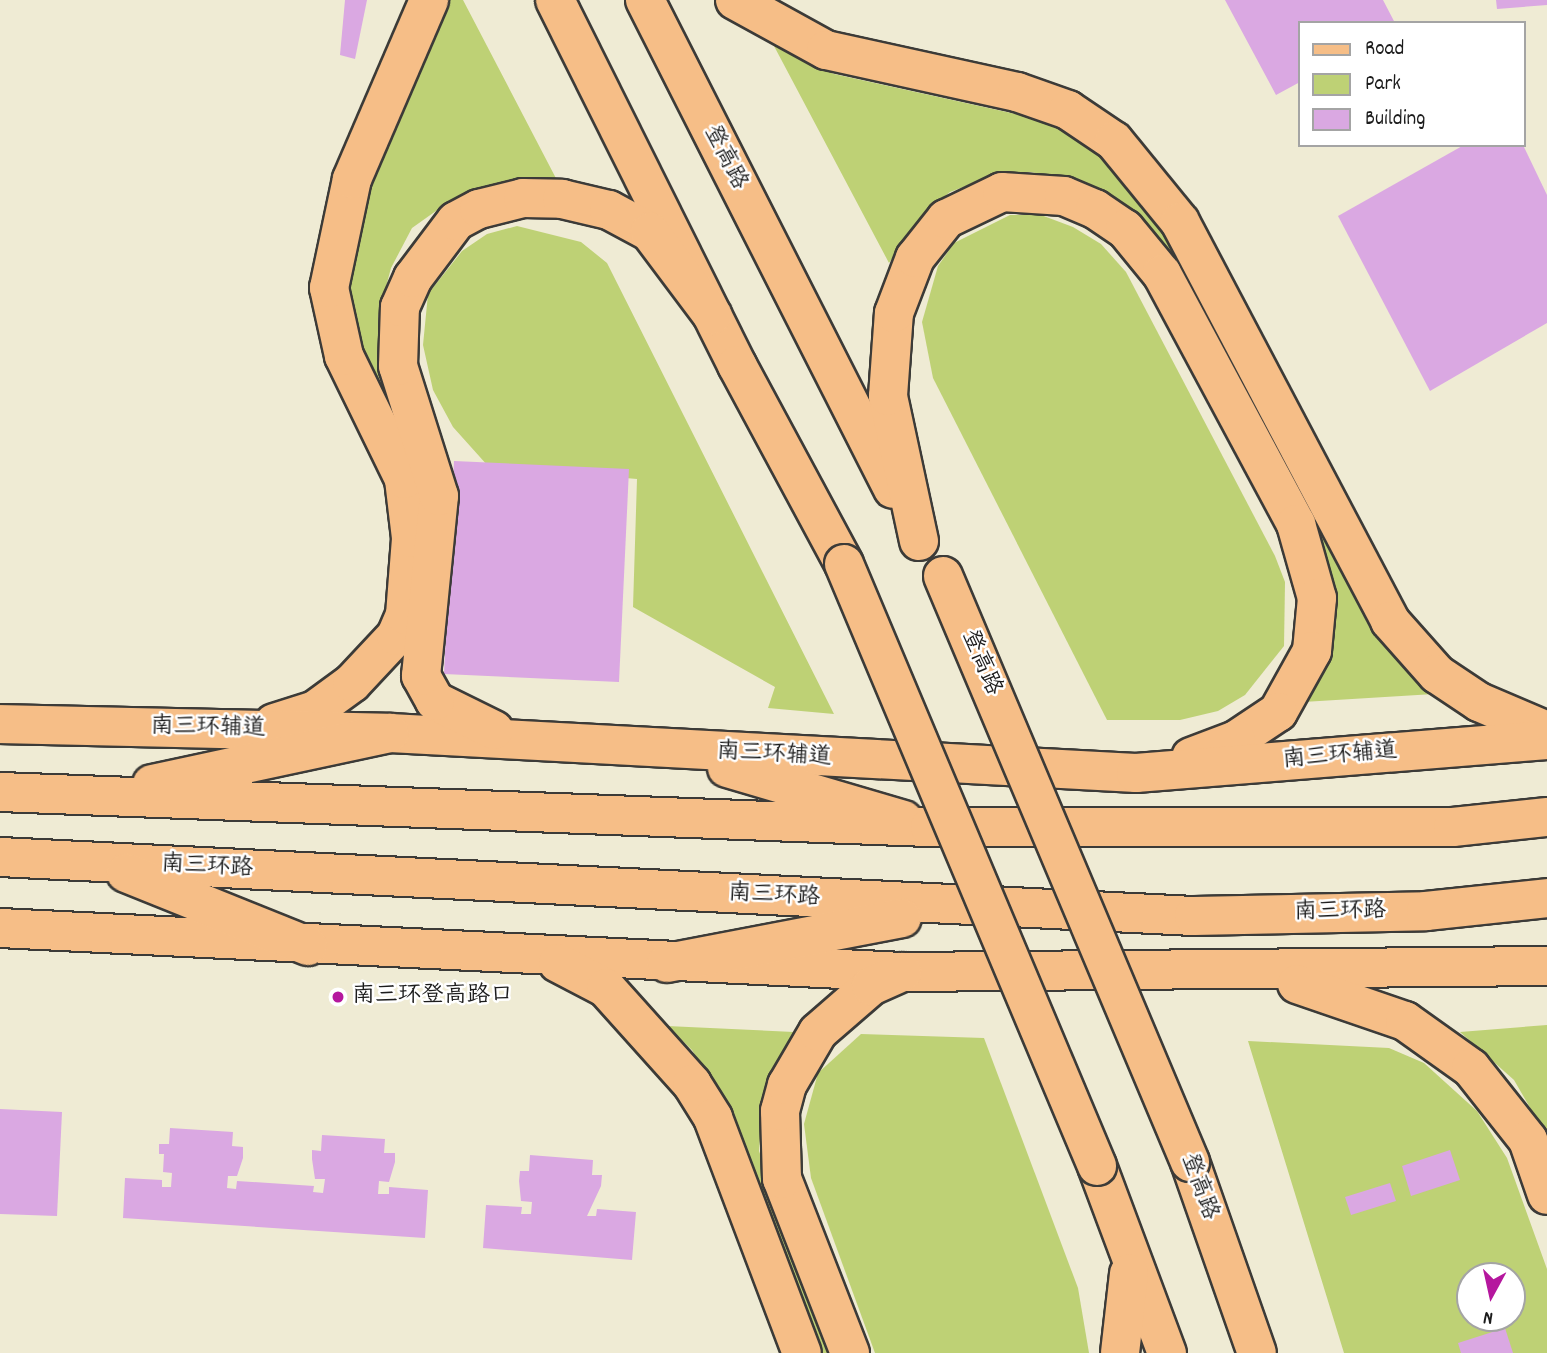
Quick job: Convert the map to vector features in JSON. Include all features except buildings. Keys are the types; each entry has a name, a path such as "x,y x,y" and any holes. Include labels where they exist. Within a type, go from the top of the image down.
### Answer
{"main road":[{"path":"235,729 315,710 385,650 405,615 411,538 404,479 344,356 329,288 352,178 429,0"},
{"path":"555,0 712,315 844,564 1097,1166 1167,1353"},
{"name":"登高路","path":"645,0 919,541 943,576 1190,1162 1257,1353"},
{"path":"735,0 826,50 1017,92 1068,110 1114,141 1180,222 1390,621 1437,674 1479,702 1547,731"},
{"path":"919,541 887,396 894,313 915,258 946,219 1002,192 1063,196 1095,209 1125,229 1162,274 1296,524 1317,598 1312,651 1278,712 1236,740 1136,773"},
{"path":"557,744 457,717 425,691 422,662 439,496 405,399 396,336 400,307 432,248 456,221 523,198 609,210 650,232 712,315"},
{"name":"南三环辅道","path":"0,724 390,733 666,751 1136,773 1547,740"},
{"path":"98,796 390,733"},
{"path":"666,751 930,827"},
{"path":"0,792 930,827 1452,827 1547,817"},
{"name":"南三环路","path":"0,857 960,907 1194,916 1426,911 1547,898"},
{"path":"98,862 308,946"},
{"path":"667,963 960,907"},
{"path":"0,928 308,946 902,972 1240,973 1547,966"},
{"path":"540,957 606,988 692,1084 717,1128 802,1353"},
{"path":"850,1353 782,1179 780,1111 787,1085 818,1032 871,986 902,972"},
{"path":"1240,973 1330,990 1436,1040 1501,1099 1528,1140 1547,1195"},
{"path":"1120,1353 1131,1296 1128,1251"},
{"path":"1236,1294 1283,1353"}],"green space":[{"path":"444,0 463,0 560,186 492,186 450,201 412,228 391,268 378,317 380,398 361,361 347,283 349,237"},
{"path":"774,46 834,74 1047,121 1118,167 1149,204 1434,694 1303,702 1329,657 1333,588 1159,240 1135,212 1064,178 1030,172 990,177 950,192 923,214 889,263"},
{"path":"1010,215 1041,215 1073,227 1101,244 1126,272 1275,556 1285,582 1284,646 1245,695 1218,711 1180,720 1107,720 933,378 922,322 938,266 954,243"},
{"path":"517,226 581,242 607,263 834,714 768,708 775,687 633,607 637,479 488,466 453,427 433,390 423,345 428,294 462,251 487,234"},
{"path":"1547,1025 1547,1137 1514,1080 1460,1032"},
{"path":"667,1026 794,1032 764,1090 759,1151 831,1353 818,1353 730,1113 692,1050"},
{"path":"861,1034 984,1038 1078,1288 1089,1353 875,1353 811,1178 804,1124 818,1073"},
{"path":"1248,1041 1389,1048 1424,1063 1477,1111 1507,1158 1547,1269 1547,1353 1344,1353"}],"place":[{"name":"南三环登高路口","path":"338,997"}]}
